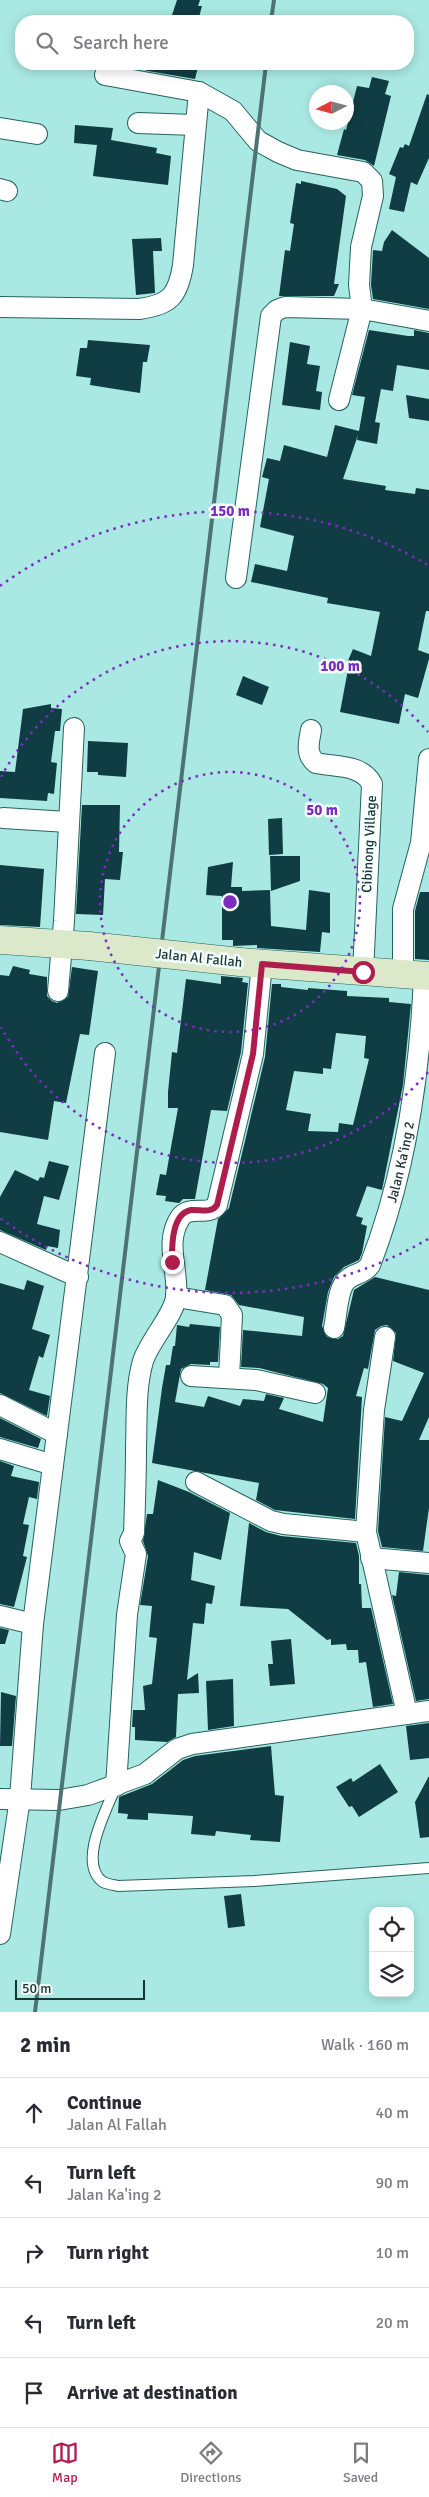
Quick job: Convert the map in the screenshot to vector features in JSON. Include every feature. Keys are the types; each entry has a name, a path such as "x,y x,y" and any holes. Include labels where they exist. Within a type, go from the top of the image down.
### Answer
{"street":[{"path":"106,75 199,92 233,112 258,141 278,152 297,160 363,172 372,181 372,196 360,256 359,285 362,310 339,400"},
{"path":"0,307 139,309 157,307 171,299 180,285 183,265 194,125 199,92"},
{"path":"138,123 194,125"},
{"path":"0,128 37,134"},
{"path":"236,578 271,316 277,310 285,307 362,310 429,321"},
{"path":"58,991 74,728"},
{"name":"Cibinong Village","path":"312,730 308,748 311,759 316,763 359,770 368,776 372,784 363,972"},
{"name":"Jalan Ka'ing 2","path":"334,1328 342,1287 349,1277 362,1273 370,1265 396,1190 418,1063 419,976 403,909 421,844 429,759"},
{"path":"3,818 68,822"},
{"name":"Jalan Al Fallah","path":"0,940 89,946 251,963 419,976"},
{"path":"116,1786 127,1615 136,1554 130,1541 134,1532 137,1408 143,1362 150,1343 172,1308 176,1297 172,1252 179,1219 183,1214 191,1210 214,1209 219,1198 253,1054 251,963"},
{"path":"0,1934 20,1798 33,1624 105,1052"},
{"path":"0,1242 78,1277"},
{"path":"176,1297 226,1305 232,1315 229,1378"},
{"path":"385,1337 374,1410 366,1532 407,1714"},
{"path":"191,1376 256,1380 315,1393"},
{"path":"0,1405 57,1434"},
{"path":"0,1449 53,1465"},
{"path":"196,1482 271,1521 366,1532"},
{"path":"371,1558 429,1563"},
{"path":"0,1616 33,1624"},
{"path":"0,1799 59,1800 88,1795 145,1774 177,1749 192,1744 429,1711"}],"lane":[{"path":"116,1786 94,1843 91,1859 94,1872 103,1882 118,1886 254,1882 429,1868"}],"building":[{"path":"177,0 200,0 198,6 202,6 200,15 172,15"},
{"path":"145,70 197,70 195,79"},
{"path":"372,77 389,81 385,94 391,96 374,166 365,160 337,155 344,130 354,130 354,98 357,86 369,88"},
{"path":"427,94 429,95 429,158 417,185 411,182 404,212 389,209 396,177 389,174 400,147 403,148 405,144 409,146"},
{"path":"75,125 113,128 111,140 157,148 156,153 171,156 168,185 93,176 97,145 74,143"},
{"path":"301,181 337,189 346,196 334,284 339,284 334,296 279,296 285,250 290,251 294,224 290,223 296,183 301,184"},
{"path":"392,230 429,258 429,309 373,299 371,285 373,250 382,251 384,242"},
{"path":"161,238 162,251 153,251 155,293 136,295 132,239"},
{"path":"369,330 408,336 414,336 414,330 429,333 429,370 397,365 393,391 381,389 375,422 380,423 377,444 357,440 358,435 343,479 386,486 385,490 415,494 416,488 429,490 429,611 426,611 418,650 429,654 429,659 418,698 405,694 399,724 340,712 349,664 347,663 353,649 371,656 380,612 327,603 328,598 251,582 255,564 287,571 294,536 260,527 269,479 262,477 267,458 280,461 284,445 327,457 335,425 359,431 365,397 352,395"},
{"path":"88,340 150,345 147,362 143,362 140,393 90,385 91,378 76,376 80,348 87,348"},
{"path":"290,342 310,346 307,364 320,366 316,391 322,392 320,410 282,405"},
{"path":"406,395 429,399 429,421 409,418"},
{"path":"243,676 269,687 262,705 236,695"},
{"path":"51,704 51,708 62,709 60,731 55,731 51,762 57,763 54,794 48,793 47,801 0,798 0,771 15,772 23,709"},
{"path":"88,741 128,743 126,777 98,775 98,772 87,772"},
{"path":"82,805 120,805 119,852 123,852 120,880 105,879 103,915 76,914"},
{"path":"282,818 283,854 269,855 268,819"},
{"path":"270,856 300,856 300,881 271,891"},
{"path":"233,862 231,887 242,887 242,891 270,890 271,926 306,930 309,890 330,893 330,933 322,932 320,952 257,948 257,945 233,946 233,940 222,940 222,896 206,895 208,867"},
{"path":"0,865 44,869 40,927 0,925"},
{"path":"420,892 429,892 429,960 415,959 415,911"},
{"path":"13,966 30,970 29,974 47,977 47,996 57,1003 68,997 72,967 98,971 89,1035 80,1034 66,1103 54,1101 48,1140 0,1132 0,975 9,976"},
{"path":"221,976 243,978 242,982 248,983 241,1052 227,1111 211,1110 195,1199 183,1199 179,1203 165,1201 166,1196 156,1195 160,1174 166,1175 178,1108 168,1108 168,1092 172,1052 177,1053 186,979 221,984"},
{"path":"272,984 308,990 308,988 347,991 347,996 389,998 389,1002 411,1004 403,1085 382,1190 367,1186 356,1216 363,1218 361,1224 367,1226 362,1253 359,1260 344,1267 334,1277 328,1292 322,1326 327,1337 338,1339 343,1336 354,1290 375,1277 429,1290 429,1417 419,1440 429,1440 429,1508 423,1551 382,1547 378,1531 385,1417 402,1421 424,1373 393,1361 396,1333 387,1325 375,1330 368,1369 364,1368 356,1396 362,1397 355,1519 275,1510 256,1500 259,1483 152,1463 166,1365 170,1365 173,1346 175,1346 177,1325 189,1327 190,1324 220,1327 218,1362 210,1362 210,1365 191,1364 181,1369 175,1402 204,1407 208,1396 240,1406 243,1399 264,1401 266,1394 284,1398 279,1409 323,1422 328,1388 323,1384 259,1368 241,1367 243,1330 302,1336 304,1317 239,1305 231,1295 205,1290 218,1219 229,1208 265,1057","holes":["336,1033 366,1036 364,1058 369,1059 353,1125 339,1123 338,1132 308,1131 311,1114 286,1110 294,1071 323,1074 323,1068 331,1069"]},
{"path":"49,1161 69,1166 59,1200 44,1196 37,1224 60,1230 58,1248 47,1246 46,1250 0,1230 0,1197 15,1170 38,1181 40,1177 44,1178"},
{"path":"27,1280 44,1286 32,1329 50,1335 43,1358 39,1356 29,1390 50,1396 47,1416 0,1393 0,1283 24,1290"},
{"path":"0,1418 41,1439 38,1448 0,1437"},
{"path":"0,1461 14,1466 11,1476 39,1482 37,1499 29,1497 23,1524 29,1525 23,1556 27,1557 14,1607 0,1604"},
{"path":"158,1480 189,1492 230,1513 221,1560 194,1552 191,1580 215,1586 212,1604 206,1603 204,1624 193,1623 187,1680 198,1673 199,1693 178,1694 176,1737 167,1742 135,1740 135,1727 132,1727 133,1710 145,1710 143,1686 152,1684 157,1638 149,1637 152,1606 140,1605 148,1556 143,1541 147,1514 153,1514"},
{"path":"249,1523 266,1532 281,1536 356,1543 359,1556 359,1584 361,1584 362,1608 371,1608 393,1704 373,1707 366,1662 359,1663 358,1650 347,1650 346,1644 331,1645 331,1639 327,1640 288,1609 240,1606"},
{"path":"399,1572 429,1575 429,1699 416,1701 392,1595 396,1596"},
{"path":"0,1628 9,1630 5,1644 0,1644"},
{"path":"291,1639 295,1684 270,1686 268,1664 273,1664 271,1641"},
{"path":"233,1679 234,1726 208,1730 206,1681"},
{"path":"1,1692 16,1696 12,1746 0,1746"},
{"path":"429,1723 429,1758 410,1760 406,1726"},
{"path":"271,1746 275,1795 284,1796 280,1842 250,1840 251,1835 216,1831 215,1836 191,1834 193,1816 148,1813 148,1820 127,1819 128,1814 118,1813 119,1797 152,1784 183,1760 195,1756"},
{"path":"380,1764 398,1792 359,1817 352,1806 349,1807 336,1787 351,1778 353,1782"},
{"path":"429,1776 429,1837 420,1838 415,1802"},
{"path":"241,1894 245,1926 228,1928 224,1896"}],"railway":[{"path":"272,15 274,0"},
{"path":"35,2012 265,70"}],"route":[{"path":"172,1262 173,1238 179,1219 183,1214 191,1210 210,1210 214,1209 217,1205 257,1033 262,964 363,972"}]}
